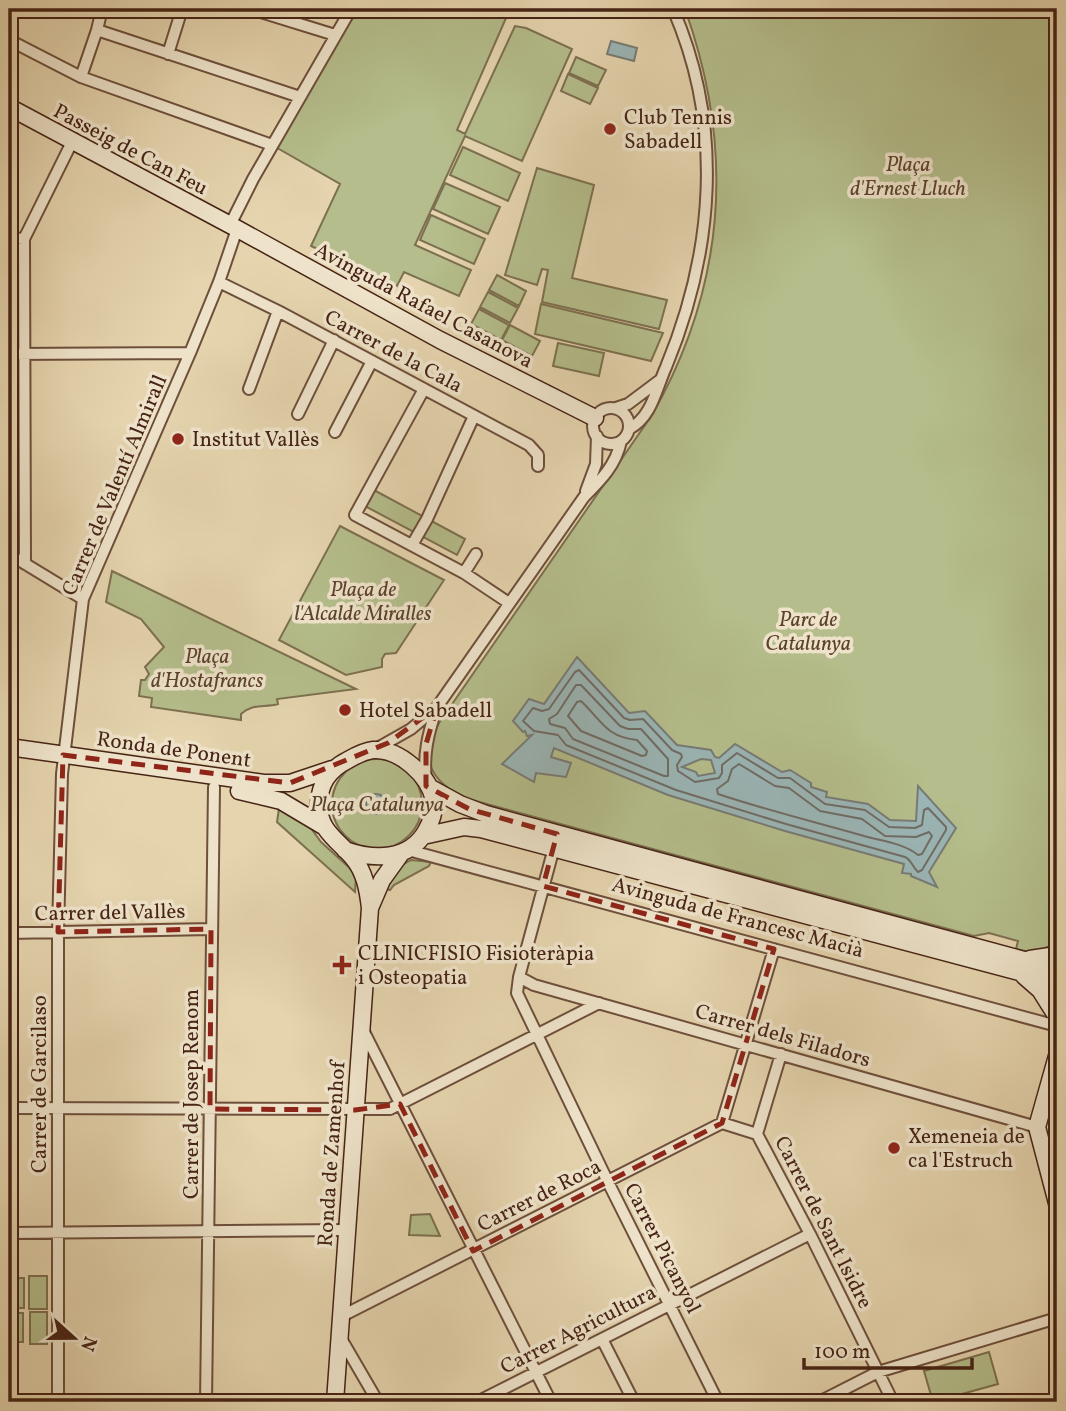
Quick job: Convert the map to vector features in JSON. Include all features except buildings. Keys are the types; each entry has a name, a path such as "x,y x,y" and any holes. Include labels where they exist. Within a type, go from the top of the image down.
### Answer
{"main road":[{"name":"Passeig de Can Feu","path":"9,107 234,227"},
{"name":"Avinguda Rafael Casanova","path":"234,227 440,340 595,418"},
{"name":"Ronda de Ponent","path":"9,747 63,760 256,793 281,801 323,825"},
{"path":"374,750 408,762 423,775 434,804 423,836 404,853 369,856 345,850 323,825 319,810 320,795 324,781 332,769 359,754 374,750"},
{"name":"Ronda de Ponent","path":"9,758 63,760 275,784 290,783 332,769"},
{"name":"Avinguda de Francesc Macià","path":"427,784 469,809 555,841 1022,966 1048,968"},
{"name":"Avinguda de Francesc Macià","path":"423,836 464,827 555,841"},
{"name":"Ronda de Zamenhof","path":"335,1402 370,908 366,883 359,868 345,850"},
{"name":"Ronda de Zamenhof","path":"370,908 382,880 404,853"},
{"name":"Avinguda de Francesc Macià","path":"1022,966 1048,968"},
{"name":"Avinguda de Francesc Macià","path":"1048,968 1057,982"},
{"name":"Avinguda de Francesc Macià","path":"1048,968 1057,1017"},
{"path":"1057,1056 1037,1127 1057,1203"}],"street":[{"path":"81,77 102,9"},
{"path":"168,54 182,9"},
{"path":"251,9 277,12 335,35"},
{"name":"Carrer de Valentí Almirall","path":"63,760 83,599 219,282 234,227 272,145 351,9"},
{"path":"374,750 411,729 437,707 584,497 604,477 618,456 621,441 629,429 639,424 658,392 660,380 690,304 698,269 707,191 707,145 698,89 687,46 673,9"},
{"path":"97,30 300,97"},
{"path":"9,40 81,77 272,145"},
{"path":"25,564 26,235 72,142"},
{"path":"9,238 26,235"},
{"name":"Carrer de la Cala","path":"219,282 334,340 529,445 538,455 537,466"},
{"path":"249,389 278,311"},
{"path":"298,414 334,340"},
{"path":"9,354 190,353"},
{"path":"335,432 372,361"},
{"path":"584,497 596,464 597,436 593,424 595,418 601,410 628,404 660,380"},
{"path":"424,389 355,515 464,573 509,603"},
{"path":"616,408 625,414 629,429"},
{"path":"412,545 474,416"},
{"path":"597,436 611,444 621,441"},
{"path":"9,554 83,599"},
{"path":"464,573 476,554"},
{"path":"427,784 424,763 426,744 437,707"},
{"name":"Carrer de Garcilaso","path":"58,1402 58,932 63,760"},
{"name":"Carrer de Josep Renom","path":"205,1402 214,787"},
{"path":"519,978 555,841"},
{"name":"Avinguda de Francesc Macià","path":"404,853 544,886 1057,1026"},
{"name":"Carrer del Vallès","path":"9,933 211,929"},
{"path":"757,1134 723,1123 774,949"},
{"name":"Carrer dels Filadors","path":"519,978 534,985 1037,1127"},
{"name":"Carrer Picanyol","path":"519,978 517,993 536,1035 718,1402"},
{"path":"9,1108 390,1108 599,1003"},
{"path":"360,1026 551,1402"},
{"name":"Carrer de Sant Isidre","path":"781,1054 757,1134 893,1402"},
{"name":"Carrer de Roca","path":"339,1325 473,1251 723,1123"},
{"path":"9,1233 346,1230"},
{"name":"Carrer Agricultura","path":"477,1402 810,1234"},
{"path":"818,1402 878,1372 1057,1318"},
{"path":"339,1325 378,1402"},
{"path":"602,1339 634,1402"}],"highlighted area":[{"path":"437,707 426,744 426,786 469,809 557,834 543,886 774,949 722,1123 473,1251 400,1104 355,1110 210,1109 211,929 58,932 63,755 290,783 388,743"}],"green space":[{"path":"351,9 485,9 506,18 457,130 465,134 515,26 526,28 572,49 522,161 465,136 415,245 471,270 459,296 404,272 397,286 311,246 340,184 272,145"},
{"name":"Parc de Catalunya","path":"685,9 1057,9 1057,943 1034,953 1016,949 1018,941 989,933 974,936 461,797 441,782 431,766 430,747 439,723 652,415 677,366 695,316 708,266 715,216 716,165 711,113 701,61"},
{"path":"576,57 606,70 598,86 569,73"},
{"path":"568,74 598,88 590,104 561,91"},
{"path":"463,147 520,173 508,201 450,175"},
{"path":"537,168 594,185 572,278 667,300 659,329 542,302 548,270 542,269 537,285 505,275"},
{"path":"445,183 500,207 488,234 433,209"},
{"path":"431,215 485,239 474,264 420,240"},
{"path":"497,275 526,291 519,306 489,290"},
{"path":"488,292 518,308 510,323 480,307"},
{"path":"541,304 663,333 651,361 535,334"},
{"path":"479,309 509,325 501,340 471,324"},
{"path":"510,325 540,341 532,356 502,340"},
{"path":"558,343 604,353 599,376 553,366"},
{"path":"372,489 465,539 457,555 363,505"},
{"name":"Plaça de l'Alcalde Miralles","path":"340,526 444,580 396,653 385,654 382,667 346,675 279,640"},
{"name":"Plaça d'Hostafrancs","path":"112,571 356,689 277,699 278,704 245,711 241,714 241,720 151,707 152,698 139,696 141,680 145,680 149,674 145,667 164,647 141,619 106,602"},
{"name":"Plaça Catalunya","path":"377,759 394,762 409,772 419,787 422,804 419,821 409,836 394,846 377,849 360,846 345,836 335,821 332,804 335,787 345,772 360,762"},
{"path":"279,808 308,824 321,842 352,870 356,877 355,892 277,822"},
{"path":"411,860 431,862 429,866 394,885 390,890 386,889 397,868"},
{"path":"430,1214 440,1236 409,1235 411,1215"},
{"path":"29,1276 47,1276 47,1309 29,1309"},
{"path":"9,1278 24,1278 24,1308 9,1308"},
{"path":"30,1312 47,1312 47,1344 30,1344"},
{"path":"9,1313 23,1313 23,1342 9,1342"},
{"path":"989,1352 998,1384 933,1402 924,1371"}],"water":[{"path":"611,41 637,48 634,61 607,54"},
{"path":"577,657 629,713 645,711 677,745 711,750 715,757 719,758 735,744 782,772 790,770 811,783 811,787 827,792 826,797 868,804 890,820 916,821 918,786 956,828 929,872 937,887 911,874 902,873 904,864 668,795 554,748 551,757 571,763 566,777 536,773 534,782 502,764 532,735 527,736 513,721 529,699 544,704","holes":["701,759 711,760 715,773 698,776 696,772 682,767"]},
{"path":"372,794 380,794 386,804 380,814 372,814 366,808 366,800"}],"place":[{"name":"Club Tennis Sabadell","path":"610,129"},
{"name":"Institut Vallès","path":"178,439"},
{"name":"Hotel Sabadell","path":"345,710"},
{"name":"CLINICFISIO Fisioteràpia i Osteopatia","path":"342,965"},
{"name":"Xemeneia de ca l'Estruch","path":"894,1148"}],"park label":[{"name":"Plaça d'Ernest Lluch","path":"908,176"}]}
